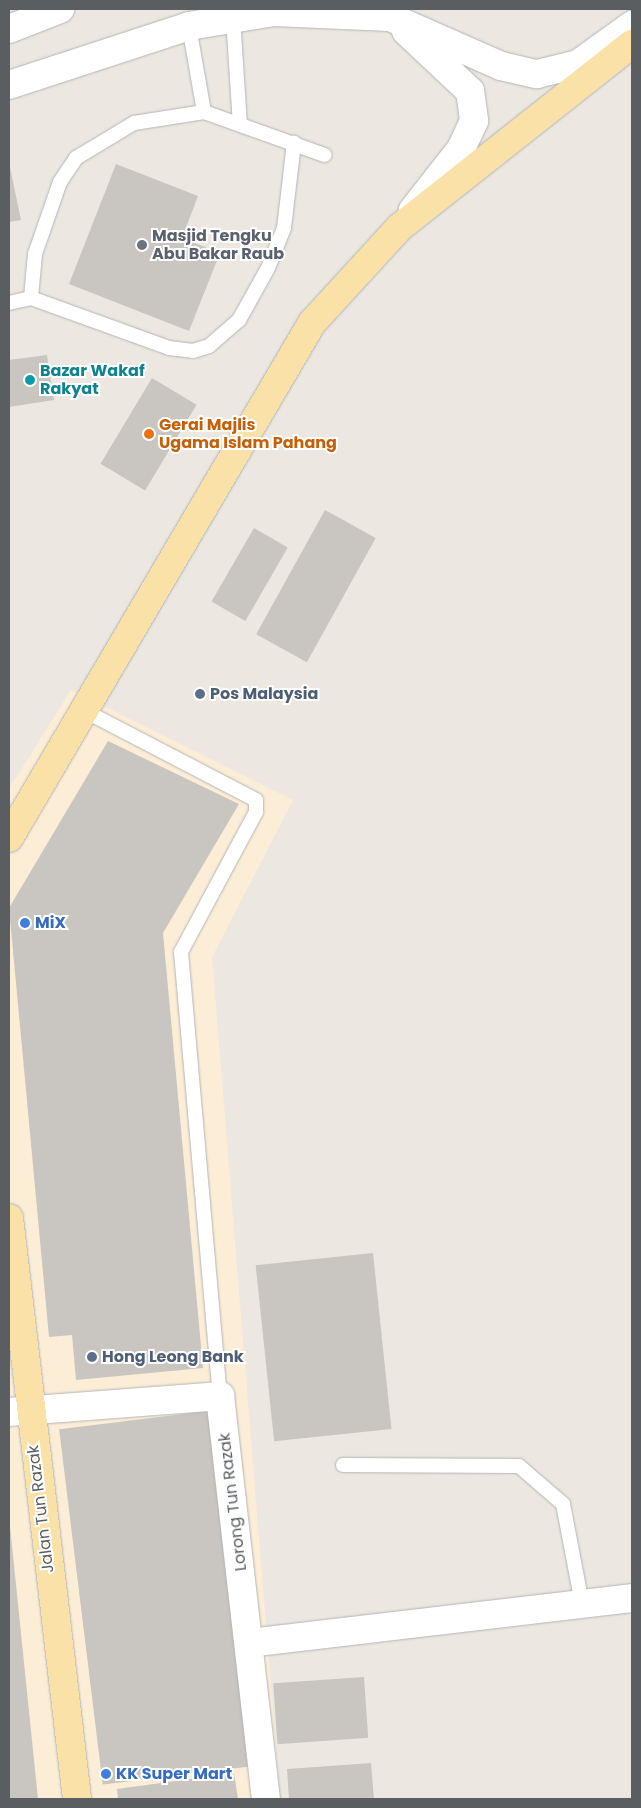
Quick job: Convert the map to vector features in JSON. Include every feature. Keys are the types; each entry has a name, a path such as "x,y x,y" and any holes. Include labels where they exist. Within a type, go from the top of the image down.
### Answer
{"main road":[{"path":"9,838 312,323 400,227 632,44"},
{"path":"9,797 37,789"},
{"name":"Jalan Tun Razak","path":"9,1218 19,1411 77,1799"}],"street":[{"path":"9,29 60,9"},
{"path":"9,86 189,26 233,17 319,11 390,16 501,66 537,74 578,64 632,25"},
{"path":"390,16 470,91 474,121 461,149 400,227"},
{"path":"19,1411 220,1396"},
{"name":"Lorong Tun Razak","path":"220,1396 266,1799"},
{"path":"249,1643 632,1598"}],"lane":[{"path":"233,17 240,124"},
{"path":"189,26 204,112"},
{"path":"31,298 35,254 60,182 76,158 134,124 204,112 325,155"},
{"path":"9,303 31,298 169,348 192,351 210,346 239,320 268,268 284,228 294,143"},
{"path":"83,710 256,800 256,812 181,952 220,1396"},
{"path":"342,1465 519,1466 563,1504 582,1604"}],"shaded area":[{"path":"71,690 293,800 212,957 280,1799 9,1799 9,789"}],"building":[{"path":"9,162 21,220 9,222"},
{"name":"Masjid Tengku Abu Bakar Raub","path":"116,164 198,196 182,238 220,253 189,331 69,284"},
{"name":"Bazar Wakaf Rakyat","path":"47,355 54,400 9,407 9,360"},
{"name":"Gerai Majlis Ugama Islam Pahang","path":"152,378 197,405 145,490 100,464"},
{"path":"325,510 376,538 307,662 256,634"},
{"path":"254,528 288,548 245,621 212,602"},
{"path":"108,741 239,804 163,933 203,1368 76,1380 72,1335 49,1337 9,908"},
{"path":"373,1253 392,1429 274,1441 256,1265"},
{"path":"208,1411 252,1766 103,1785 59,1429"},
{"path":"10,1526 38,1799 9,1799"},
{"path":"364,1677 368,1738 277,1744 273,1683"},
{"path":"371,1763 374,1799 289,1799 287,1769"},
{"path":"234,1773 238,1799 118,1799 117,1789"}],"place":[{"name":"Masjid Tengku Abu Bakar Raub","path":"142,245"},
{"name":"Bazar Wakaf Rakyat","path":"30,380"},
{"name":"Gerai Majlis Ugama Islam Pahang","path":"149,434"},
{"name":"Pos Malaysia","path":"200,694"},
{"name":"MiX","path":"25,923"},
{"name":"Hong Leong Bank","path":"92,1357"},
{"name":"KK Super Mart","path":"106,1774"}]}
